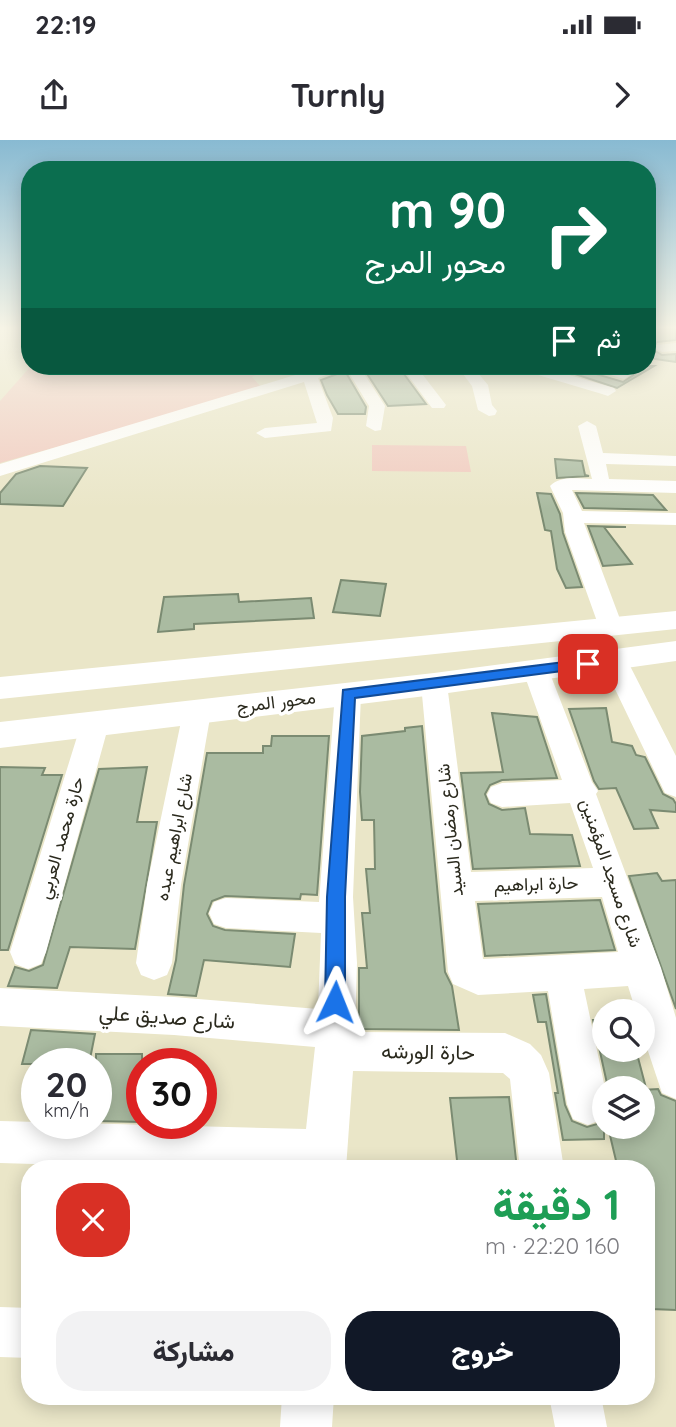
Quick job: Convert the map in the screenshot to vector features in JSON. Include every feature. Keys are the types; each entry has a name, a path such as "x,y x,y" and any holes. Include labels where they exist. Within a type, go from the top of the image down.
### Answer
{"main road":[{"path":"0,688 676,620"},
{"name":"محور المرج","path":"0,735 434,684 676,651"}],"street":[{"path":"0,470 265,389"},
{"path":"265,433 320,429 327,425 315,389"},
{"path":"366,389 377,406 375,426"},
{"path":"426,389 438,405"},
{"path":"481,389 484,407 489,411"},
{"path":"601,389 608,391"},
{"path":"299,420 325,418"},
{"path":"587,426 603,485"},
{"path":"596,458 676,461"},
{"path":"611,627 575,532 575,517 560,486 676,487"},
{"path":"575,517 676,519"},
{"path":"614,660 676,785"},
{"name":"شارع مسجد المؤمنين","path":"537,671 583,791 643,968 676,1079"},
{"name":"شارع رمضان السيد","path":"434,684 464,967 469,975 478,977 563,973"},
{"path":"0,1142 325,1160 334,1040 338,918 336,897 348,694"},
{"name":"شارع ابراهيم عبده","path":"154,963 164,885 197,712"},
{"name":"حارة محمد العربي","path":"28,952 95,724"},
{"path":"502,795 583,791"},
{"name":"حارة ابراهيم","path":"457,887 614,882"},
{"path":"226,913 338,918"},
{"path":"589,1104 563,973 643,968"},
{"name":"شارع صديق علي","path":"0,1007 174,1016 334,1040"},
{"name":"حارة الورشه","path":"334,1040 505,1053 520,1060 529,1073 541,1160"},
{"path":"0,1332 21,1333"},
{"path":"306,1427 307,1405"},
{"path":"577,1405 581,1427"}],"shaded area":[{"path":"11,389 250,389 0,463 0,401"},
{"path":"372,445 466,446 471,472 372,471"}],"building":[{"path":"325,389 356,389 366,407 365,414 338,414"},
{"path":"377,389 415,389 426,404 388,406"},
{"path":"555,459 582,461 585,475 589,476 557,478"},
{"path":"40,466 87,468 63,506 0,504 0,493 16,474"},
{"path":"537,493 551,494 560,514 563,533 582,587 566,588 557,569 551,531 545,530"},
{"path":"576,493 653,495 666,510 584,508"},
{"path":"588,526 626,527 604,527 632,564 603,566"},
{"path":"341,580 386,584 380,616 333,612"},
{"path":"238,594 239,602 311,598 314,618 194,624 194,629 158,632 164,597"},
{"path":"606,708 612,742 632,746 636,755 645,757 663,794 673,799 676,804 676,812 650,810 658,828 634,829 616,788 599,789 594,781 569,709"},
{"path":"492,713 537,717 557,778 502,780 490,785 485,794 489,804 502,810 525,808 530,834 572,835 580,866 473,869 461,773 503,772"},
{"path":"422,726 445,972 452,986 459,1030 359,1029 359,968 367,968 362,913 370,913 366,869 375,869 374,820 362,820 362,736 405,731 405,728"},
{"path":"272,736 329,736 317,895 301,894 300,899 225,896 212,901 207,914 213,926 225,930 295,934 290,967 204,960 196,996 168,994 176,960 184,885 207,753 263,753 263,746 271,746"},
{"path":"0,767 45,768 42,775 62,775 8,950 0,950"},
{"path":"147,767 137,822 157,822 135,949 70,947 57,988 8,986 15,967 29,971 43,965 99,769"},
{"path":"657,873 662,881 676,880 676,1009 629,876"},
{"path":"600,900 615,950 485,956 478,904"},
{"path":"546,994 565,1105 572,1121 587,1127 592,1126 592,1139 604,1139 563,1140 546,1022 538,1022 533,995"},
{"path":"31,1030 95,1034 92,1048 26,1048"},
{"path":"112,1054 126,1054 126,1122 112,1121"},
{"path":"602,1062 639,1062 643,1076 605,1076"},
{"path":"655,1089 658,1089 661,1095 676,1101 676,1310 655,1309 655,1160 616,1160 611,1139 655,1139"},
{"path":"509,1097 516,1160 457,1160 450,1098"}],"route":[{"path":"335,1002 338,918 336,897 348,694 588,664"}]}
